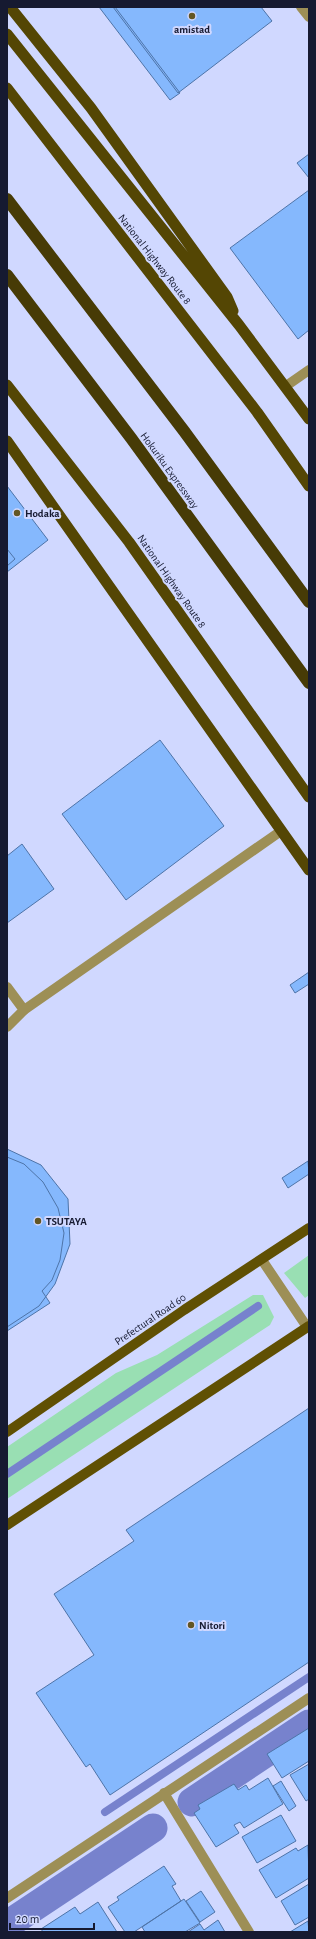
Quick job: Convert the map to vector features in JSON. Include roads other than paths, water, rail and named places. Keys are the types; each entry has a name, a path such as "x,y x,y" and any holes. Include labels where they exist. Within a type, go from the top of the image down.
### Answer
{"highway":[{"path":"10,7 91,108 222,291 239,325"},
{"path":"7,34 239,325 286,386 309,419"},
{"name":"National Highway Route 8","path":"7,88 257,412 309,486"},
{"path":"7,199 184,431 309,602"},
{"name":"Hokuriku Expressway","path":"7,275 131,438 309,683"},
{"name":"National Highway Route 8","path":"7,385 129,542 309,797"},
{"path":"7,441 309,870"}],"main road":[{"name":"Prefectural Road 60","path":"7,1432 184,1310 309,1228"},
{"path":"7,1525 308,1326"}],"street":[{"path":"301,7 309,17"},
{"path":"286,386 309,370"},
{"path":"7,1026 24,1010 281,831"},
{"path":"7,987 24,1010"},
{"path":"262,1260 308,1326"},
{"path":"7,1898 309,1698"},
{"path":"164,1793 249,1932"}],"waterway":[{"path":"7,1474 258,1306"},
{"path":"105,1812 309,1677"},
{"path":"192,1802 309,1724"},
{"path":"16,1919 153,1828"}],"place":[{"name":"amistad","path":"192,16"},
{"name":"Hodaka","path":"17,513"},
{"name":"TSUTAYA","path":"38,1221"},
{"name":"Nitori","path":"191,1625"}]}
